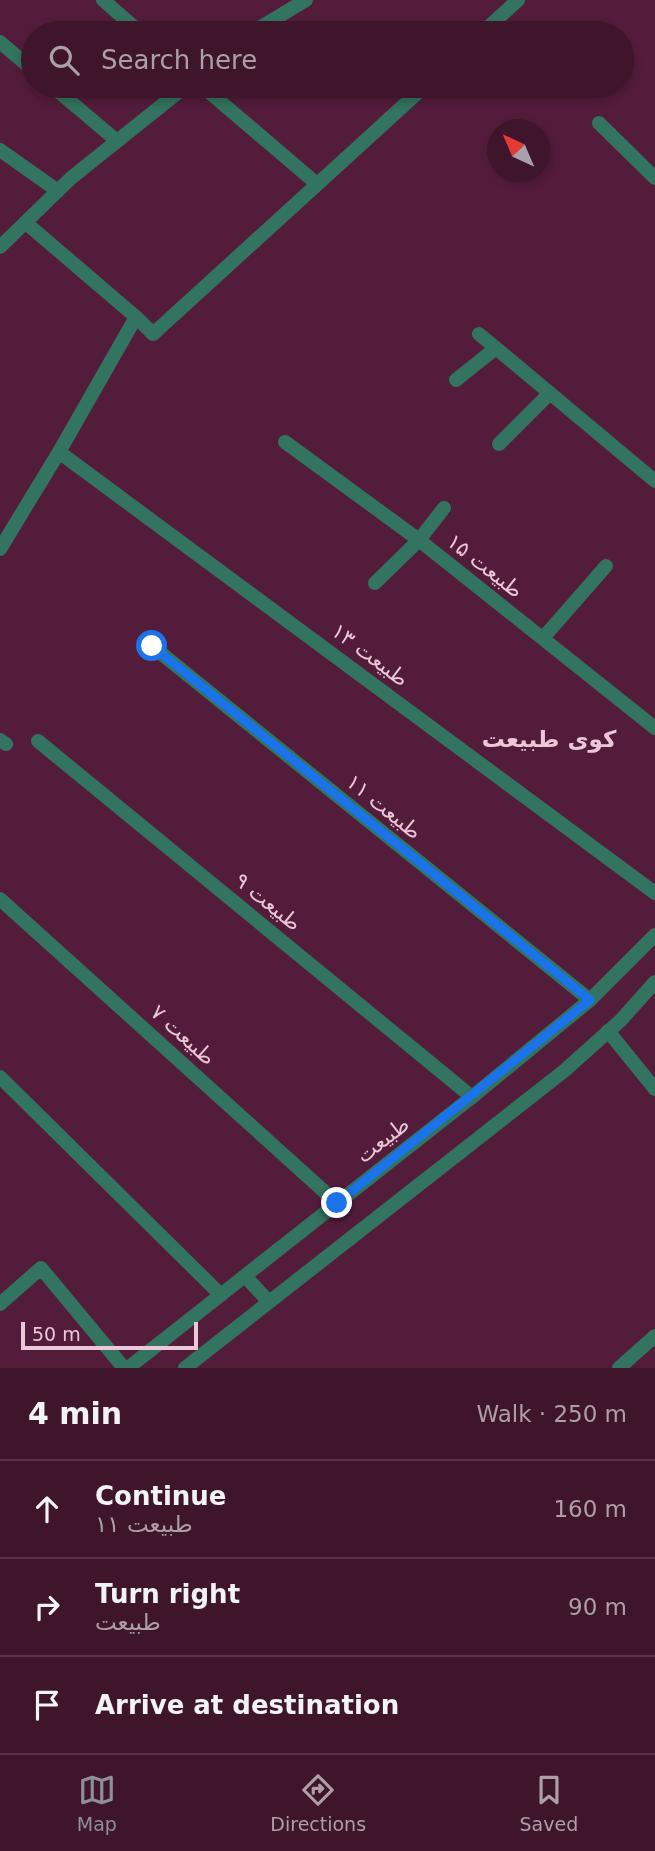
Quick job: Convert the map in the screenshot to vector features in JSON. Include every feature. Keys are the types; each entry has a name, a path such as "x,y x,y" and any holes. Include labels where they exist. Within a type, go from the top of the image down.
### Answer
{"street":[{"path":"103,0 127,21"},
{"path":"266,21 285,5 306,0"},
{"path":"495,21 518,0"},
{"path":"0,42 21,60"},
{"path":"66,98 117,141"},
{"path":"0,247 71,178 171,98"},
{"path":"216,98 317,184"},
{"path":"26,223 153,334 412,98"},
{"path":"599,123 655,177"},
{"path":"0,150 58,191"},
{"path":"0,549 136,317"},
{"path":"479,334 655,481"},
{"path":"456,380 496,348"},
{"path":"499,444 550,393"},
{"name":"طبیعت ۱۵","path":"285,442 419,540 655,728"},
{"name":"طبیعت ۱۳","path":"59,452 655,893"},
{"path":"375,583 419,540 444,508"},
{"path":"543,638 606,566"},
{"name":"طبیعت ۱۱","path":"152,646 590,1000"},
{"name":"طبیعت ۹","path":"38,741 472,1097"},
{"name":"طبیعت ۷","path":"0,899 337,1203"},
{"name":"طبیعت","path":"126,1368 472,1097 590,1000 655,935"},
{"path":"185,1368 564,1070 621,1020 655,982"},
{"path":"608,1031 655,1089"},
{"path":"0,1077 221,1295"},
{"path":"0,1304 41,1268 126,1368"},
{"path":"245,1276 269,1302"},
{"path":"619,1368 655,1336"}],"district":[{"name":"کوی طبیعت","path":"549,739"}],"route":[{"path":"152,646 590,1000 337,1203"}]}
